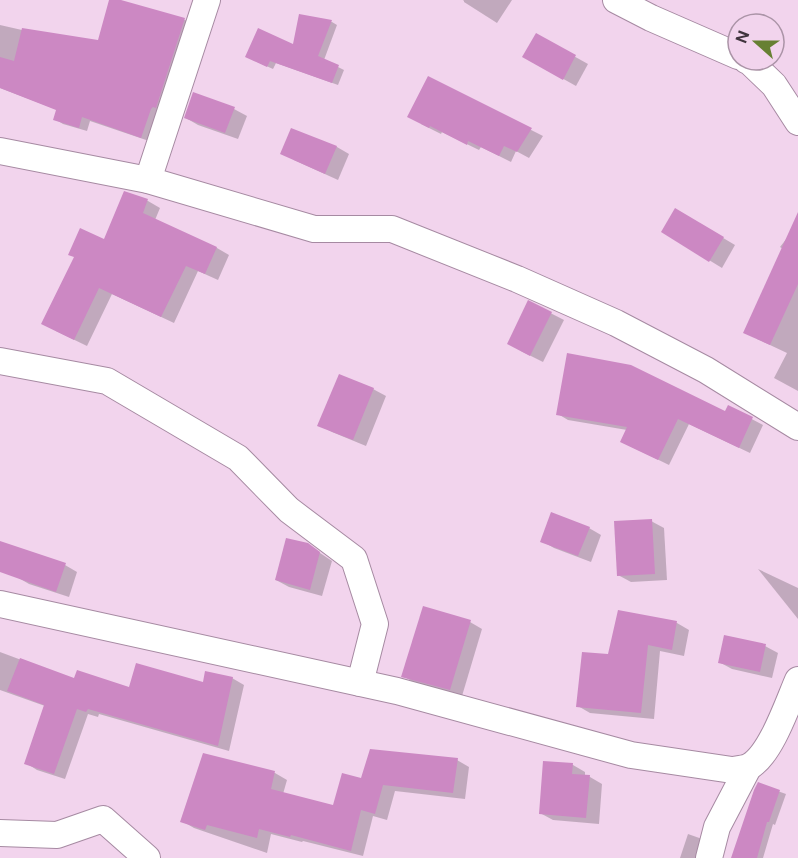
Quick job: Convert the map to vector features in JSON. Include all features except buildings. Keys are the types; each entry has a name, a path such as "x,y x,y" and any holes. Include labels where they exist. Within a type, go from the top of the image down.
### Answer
{"street":[{"path":"148,180 207,0"},
{"path":"616,0 726,51"},
{"path":"760,72 774,85 798,122"},
{"path":"0,151 148,180 314,229 392,229 516,279 616,323 706,370 798,427"},
{"path":"0,361 107,381 238,458 289,510 354,559 375,624 360,683"},
{"path":"0,604 397,691 631,755 732,770 748,768"},
{"path":"709,858 717,827 748,768 759,760 770,744 798,680"},
{"path":"0,832 57,835 104,819 147,858"}]}
